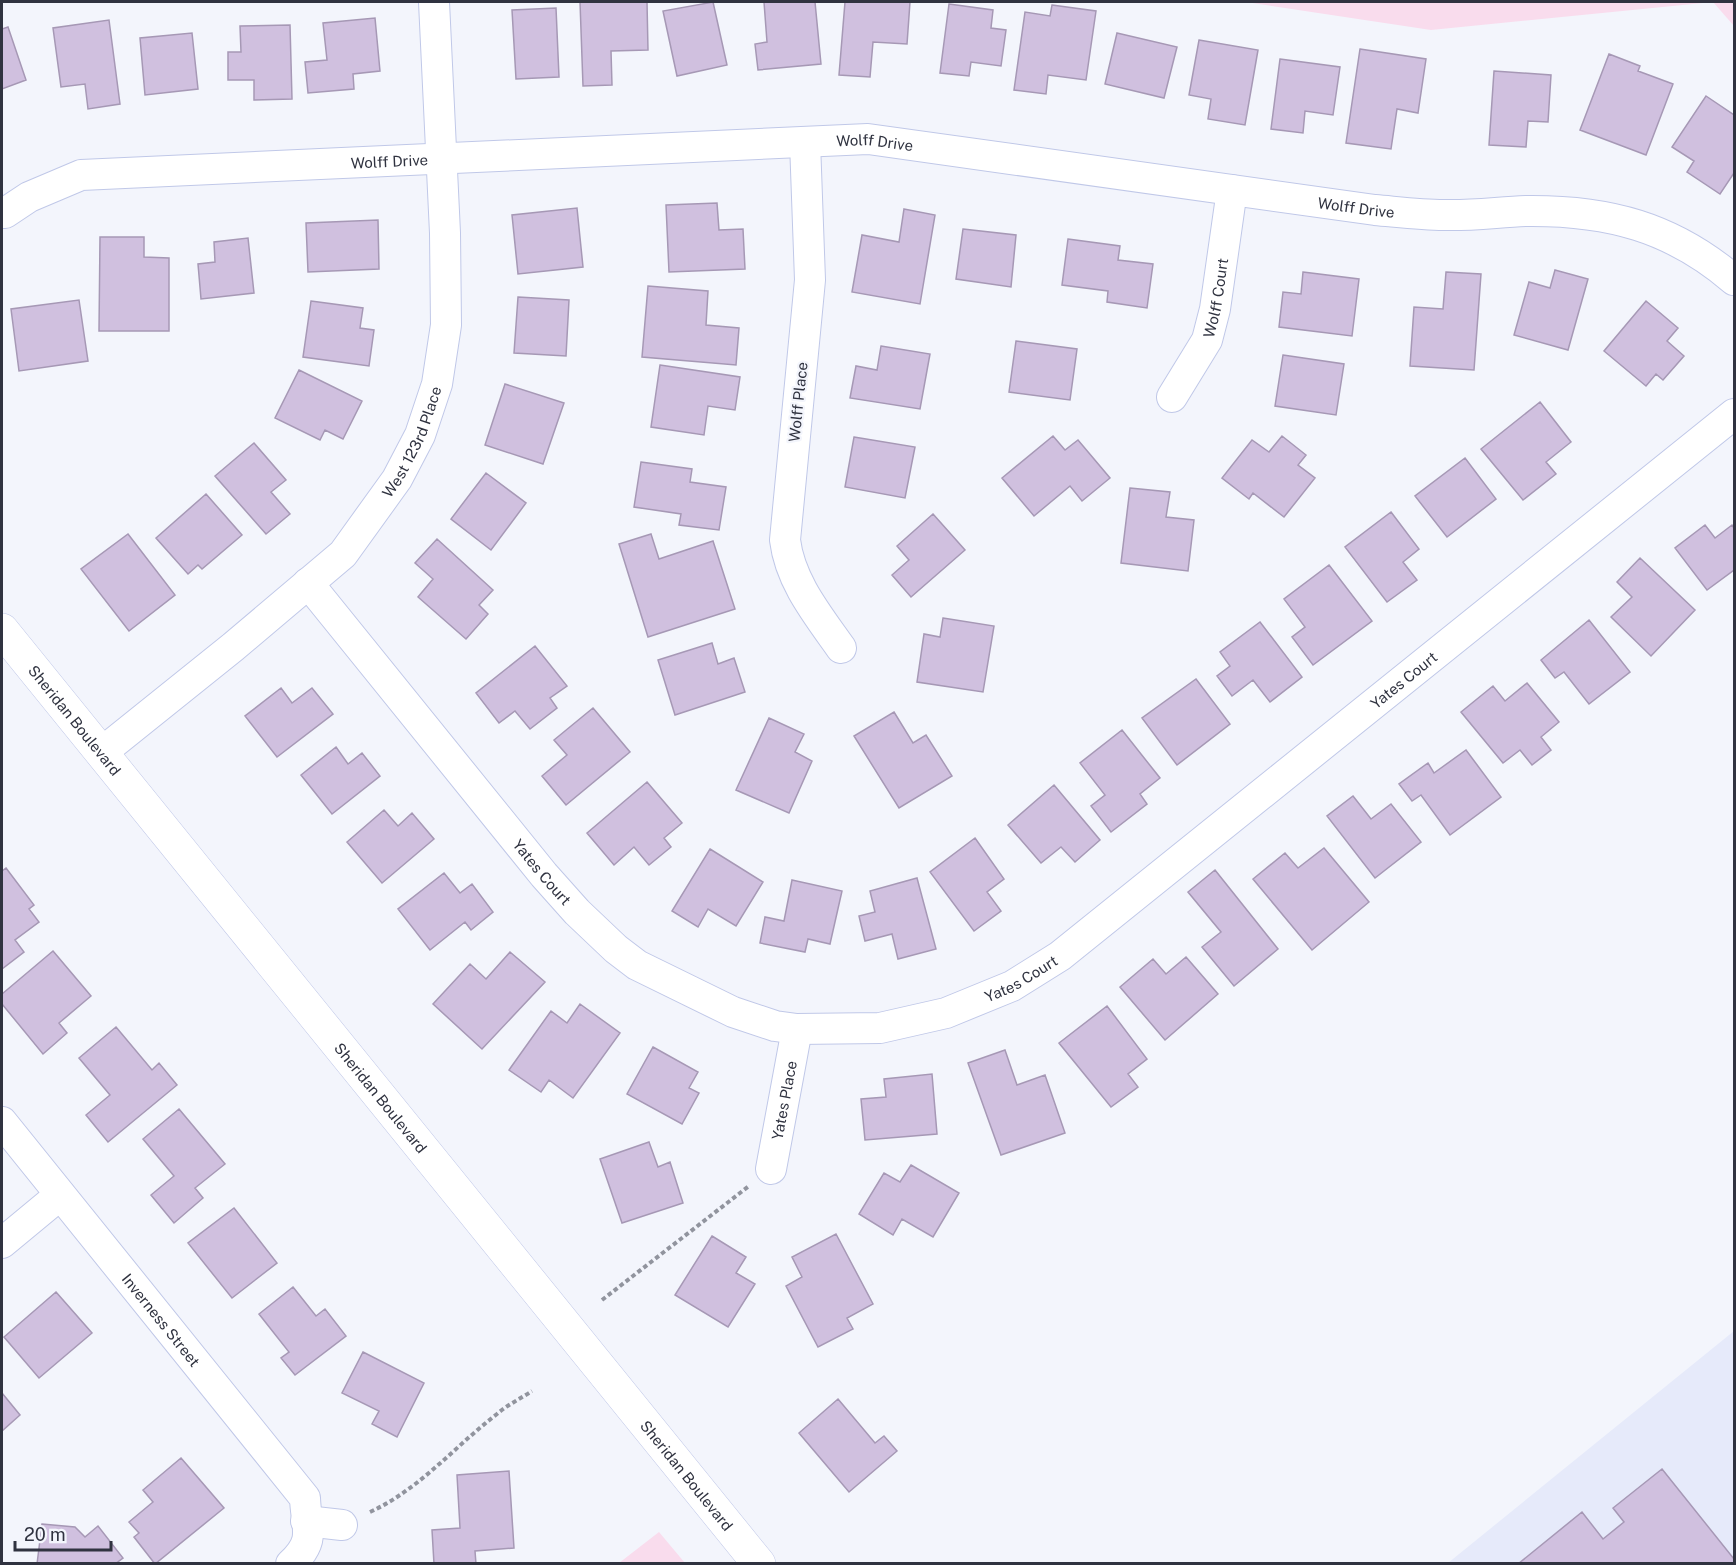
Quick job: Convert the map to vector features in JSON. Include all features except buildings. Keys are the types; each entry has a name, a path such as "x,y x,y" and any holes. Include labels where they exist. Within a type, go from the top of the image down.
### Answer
{"main road":[{"name":"Sheridan Boulevard","path":"2,630 299,993 759,1563"}],"street":[{"name":"West 123rd Place","path":"101,753 344,554 397,479 420,435 432,404 446,325 434,2"},
{"name":"Wolff Drive","path":"4,213 29,197 81,175 868,139 1375,210 1444,215 1527,211 1605,215 1650,228 1687,246 1734,280"},
{"name":"Wolff Place","path":"805,142 810,280 785,540 793,572 812,606 841,648"},
{"name":"Wolff Court","path":"1172,397 1207,340 1215,309 1233,190"},
{"name":"Yates Court","path":"308,583 544,875 616,949 637,965 733,1012 775,1026 797,1029 880,1028 946,1013 1011,986 1060,956 1734,414"},
{"name":"Yates Place","path":"771,1169 797,1029"},
{"name":"Inverness Street","path":"2,1122 305,1498 306,1521 310,1535 306,1545 291,1563"},
{"path":"2,1243 60,1195"},
{"path":"306,1521 342,1525"}],"path":[{"path":"602,1300 771,1169"},
{"path":"342,1525 390,1503 431,1472 497,1413 532,1391"}],"shaded area":[{"path":"1246,2 1713,2 1431,30"},
{"path":"1713,2 1734,2 1734,26"},
{"path":"1734,1331 1734,1563 1448,1563"},
{"path":"659,1532 685,1563 619,1563"}]}
